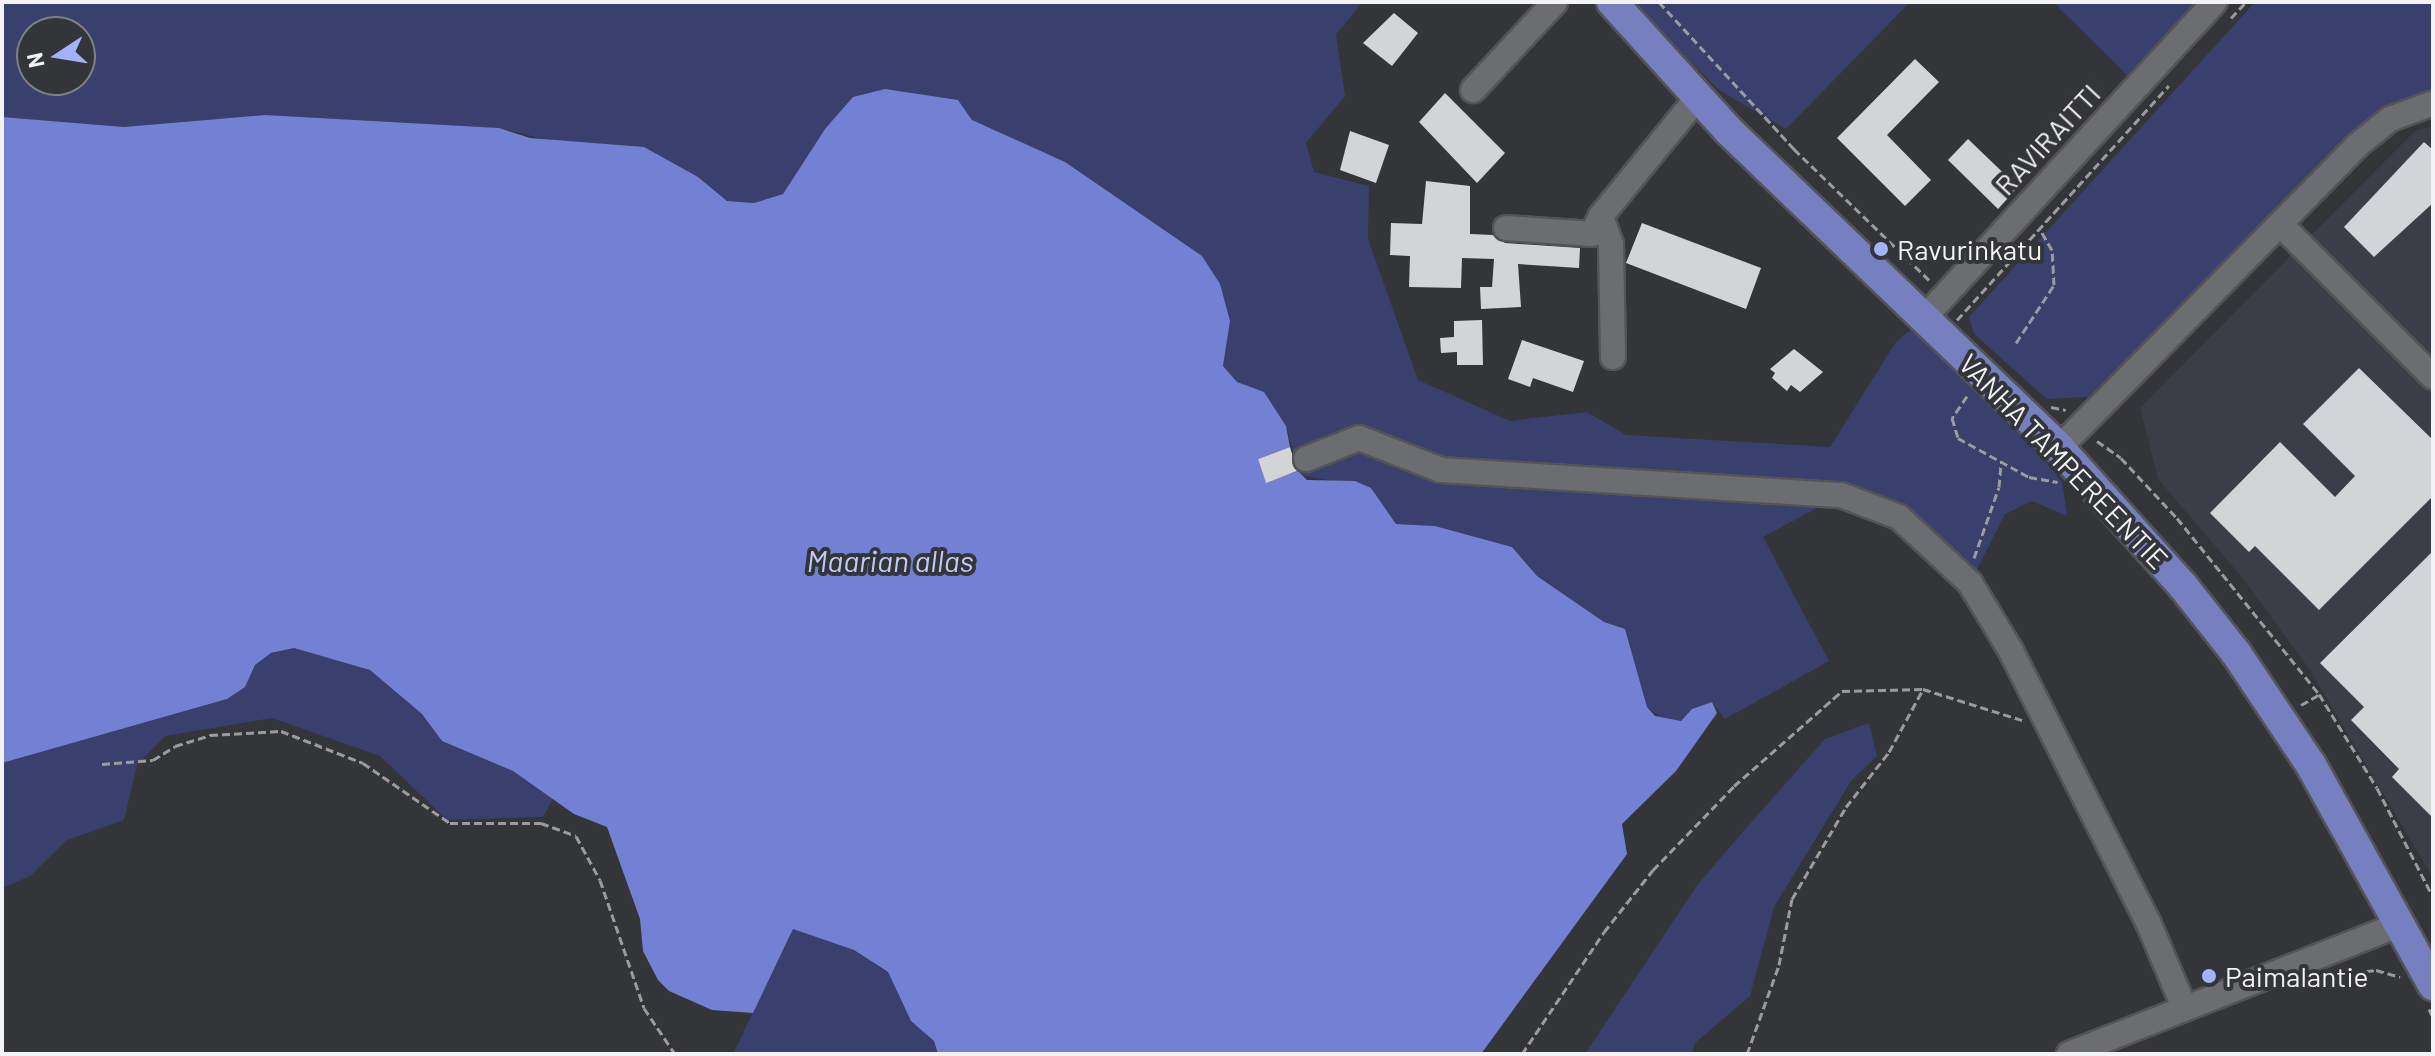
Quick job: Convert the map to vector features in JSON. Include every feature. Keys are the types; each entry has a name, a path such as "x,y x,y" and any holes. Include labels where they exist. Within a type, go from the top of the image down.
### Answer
{"main road":[{"name":"VANHA TAMPEREENTIE","path":"1612,2 1698,97 2059,448 2146,541 2244,663 2325,787 2433,985"}],"street":[{"path":"1473,90 1555,2"},
{"name":"RAVIRAITTI","path":"1925,317 2215,2"},
{"path":"1506,228 1592,234 1601,216 1698,97"},
{"path":"2059,448 2280,224 2390,119 2433,103"},
{"path":"1601,216 1611,244 1613,357"},
{"path":"2280,224 2433,377"},
{"path":"1306,459 1359,438 1441,470 1841,495 1899,517 1964,576 2011,651 2148,922 2184,1007"},
{"path":"2069,1054 2399,925"}],"path":[{"path":"1659,2 1794,149 1932,283"},
{"path":"2225,24 2246,2"},
{"path":"1957,320 2174,80"},
{"path":"2016,343 2054,285 2052,250 2041,230"},
{"path":"1968,394 1954,412 1953,429 1958,438 2046,483 2085,476"},
{"path":"2090,435 2121,458 2168,508 2319,694 2377,788 2433,897"},
{"path":"1964,576 1985,529 2001,462"},
{"path":"1522,1054 1604,932 1653,870 1734,786 1842,691 1923,689 1990,713 2048,723"},
{"path":"1747,1054 1779,965 1792,899 1846,807 1889,752 1923,689"},
{"path":"2295,695 2302,705 2319,694"},
{"path":"102,764 153,760 175,746 210,735 281,731 363,763 450,823 541,823 576,836 600,880 644,1008 675,1054"}],"shaded area":[{"path":"2,2 1363,2 1336,34 1345,96 1306,143 1314,172 1369,186 1368,239 1418,380 1510,421 1587,412 1626,435 1830,447 1896,342 1913,328 2041,455 2062,482 2067,516 2032,501 2005,514 1970,583 1948,560 1841,495 1763,537 1829,661 1725,719 1712,702 1692,709 1681,721 1668,723 1647,707 1625,629 1604,622 1537,576 1512,547 1435,526 1396,524 1371,488 1300,475 1286,426 1264,393 1237,382 1223,366 1230,321 1065,162 972,120 958,100 825,129 783,194 754,203 727,201 698,177 499,128 265,115 124,127 2,117"},
{"path":"1630,2 1910,2 1786,129 1719,90"},
{"path":"2053,2 2197,2 2127,75"},
{"path":"2255,2 2433,2 2433,92 2405,99 2375,116 2088,397 2047,399 1974,334 1969,317"},
{"path":"2433,127 2433,878 2310,670 2241,576 2158,479 2140,408 2416,130"},
{"path":"294,648 370,670 422,714 442,741 513,771 553,799 543,817 447,820 380,756 272,718 165,736 137,765 124,820 67,840 30,876 2,888 2,763 227,699 245,686 255,665 270,654"},
{"path":"1869,723 1877,756 1851,781 1774,907 1750,996 1696,1042 1691,1054 1585,1054 1698,884 1825,739"},
{"path":"793,929 854,950 888,973 911,1021 934,1041 938,1054 733,1054"}],"water":[{"name":"Maarian allas","path":"885,89 958,100 972,120 1065,162 1202,256 1220,284 1230,321 1223,366 1237,382 1264,392 1286,426 1290,447 1258,459 1266,482 1298,471 1307,480 1355,481 1371,488 1396,524 1435,526 1512,547 1537,576 1604,622 1625,629 1647,707 1655,716 1681,721 1692,709 1712,702 1717,713 1676,771 1622,824 1627,854 1481,1054 938,1054 934,1041 911,1021 888,972 854,950 793,929 753,1013 712,1010 669,991 658,980 643,951 640,919 607,827 574,814 513,771 442,741 422,714 370,670 294,648 271,653 255,665 245,687 227,699 2,763 2,117 124,127 265,115 499,128 530,138 644,147 698,177 727,201 754,203 783,194 825,129 853,97"}],"building":[{"path":"1394,13 1418,33 1392,66 1363,43"},
{"path":"1915,59 1939,82 1887,135 1931,180 1905,206 1837,138"},
{"path":"1445,93 1505,153 1477,183 1419,122"},
{"path":"1350,131 1389,145 1376,183 1340,170"},
{"path":"1968,139 2018,187 1998,209 1948,160"},
{"path":"2424,142 2433,150 2433,203 2374,257 2344,227"},
{"path":"1426,181 1470,186 1470,234 1493,235 1505,243 1580,248 1579,268 1518,264 1521,307 1481,309 1480,287 1492,287 1494,259 1462,258 1461,288 1409,287 1410,256 1390,255 1391,223 1422,224"},
{"path":"1642,223 1761,268 1746,309 1626,263"},
{"path":"1482,320 1483,365 1457,365 1457,352 1441,353 1440,338 1454,337 1454,321"},
{"path":"1522,340 1584,361 1573,392 1533,378 1530,387 1508,379"},
{"path":"1794,349 1823,372 1800,392 1791,385 1787,391 1772,378 1775,373 1770,369"},
{"path":"2359,368 2433,440 2433,496 2319,610 2255,546 2249,552 2210,513 2280,442 2335,497 2355,476 2303,424"},
{"path":"1290,447 1297,471 1266,483 1258,459"},
{"path":"2433,551 2433,818 2392,777 2399,769 2351,720 2364,707 2320,663"}],"place":[{"name":"Ravurinkatu","path":"1881,249"},
{"name":"Paimalantie","path":"2209,976"}]}
